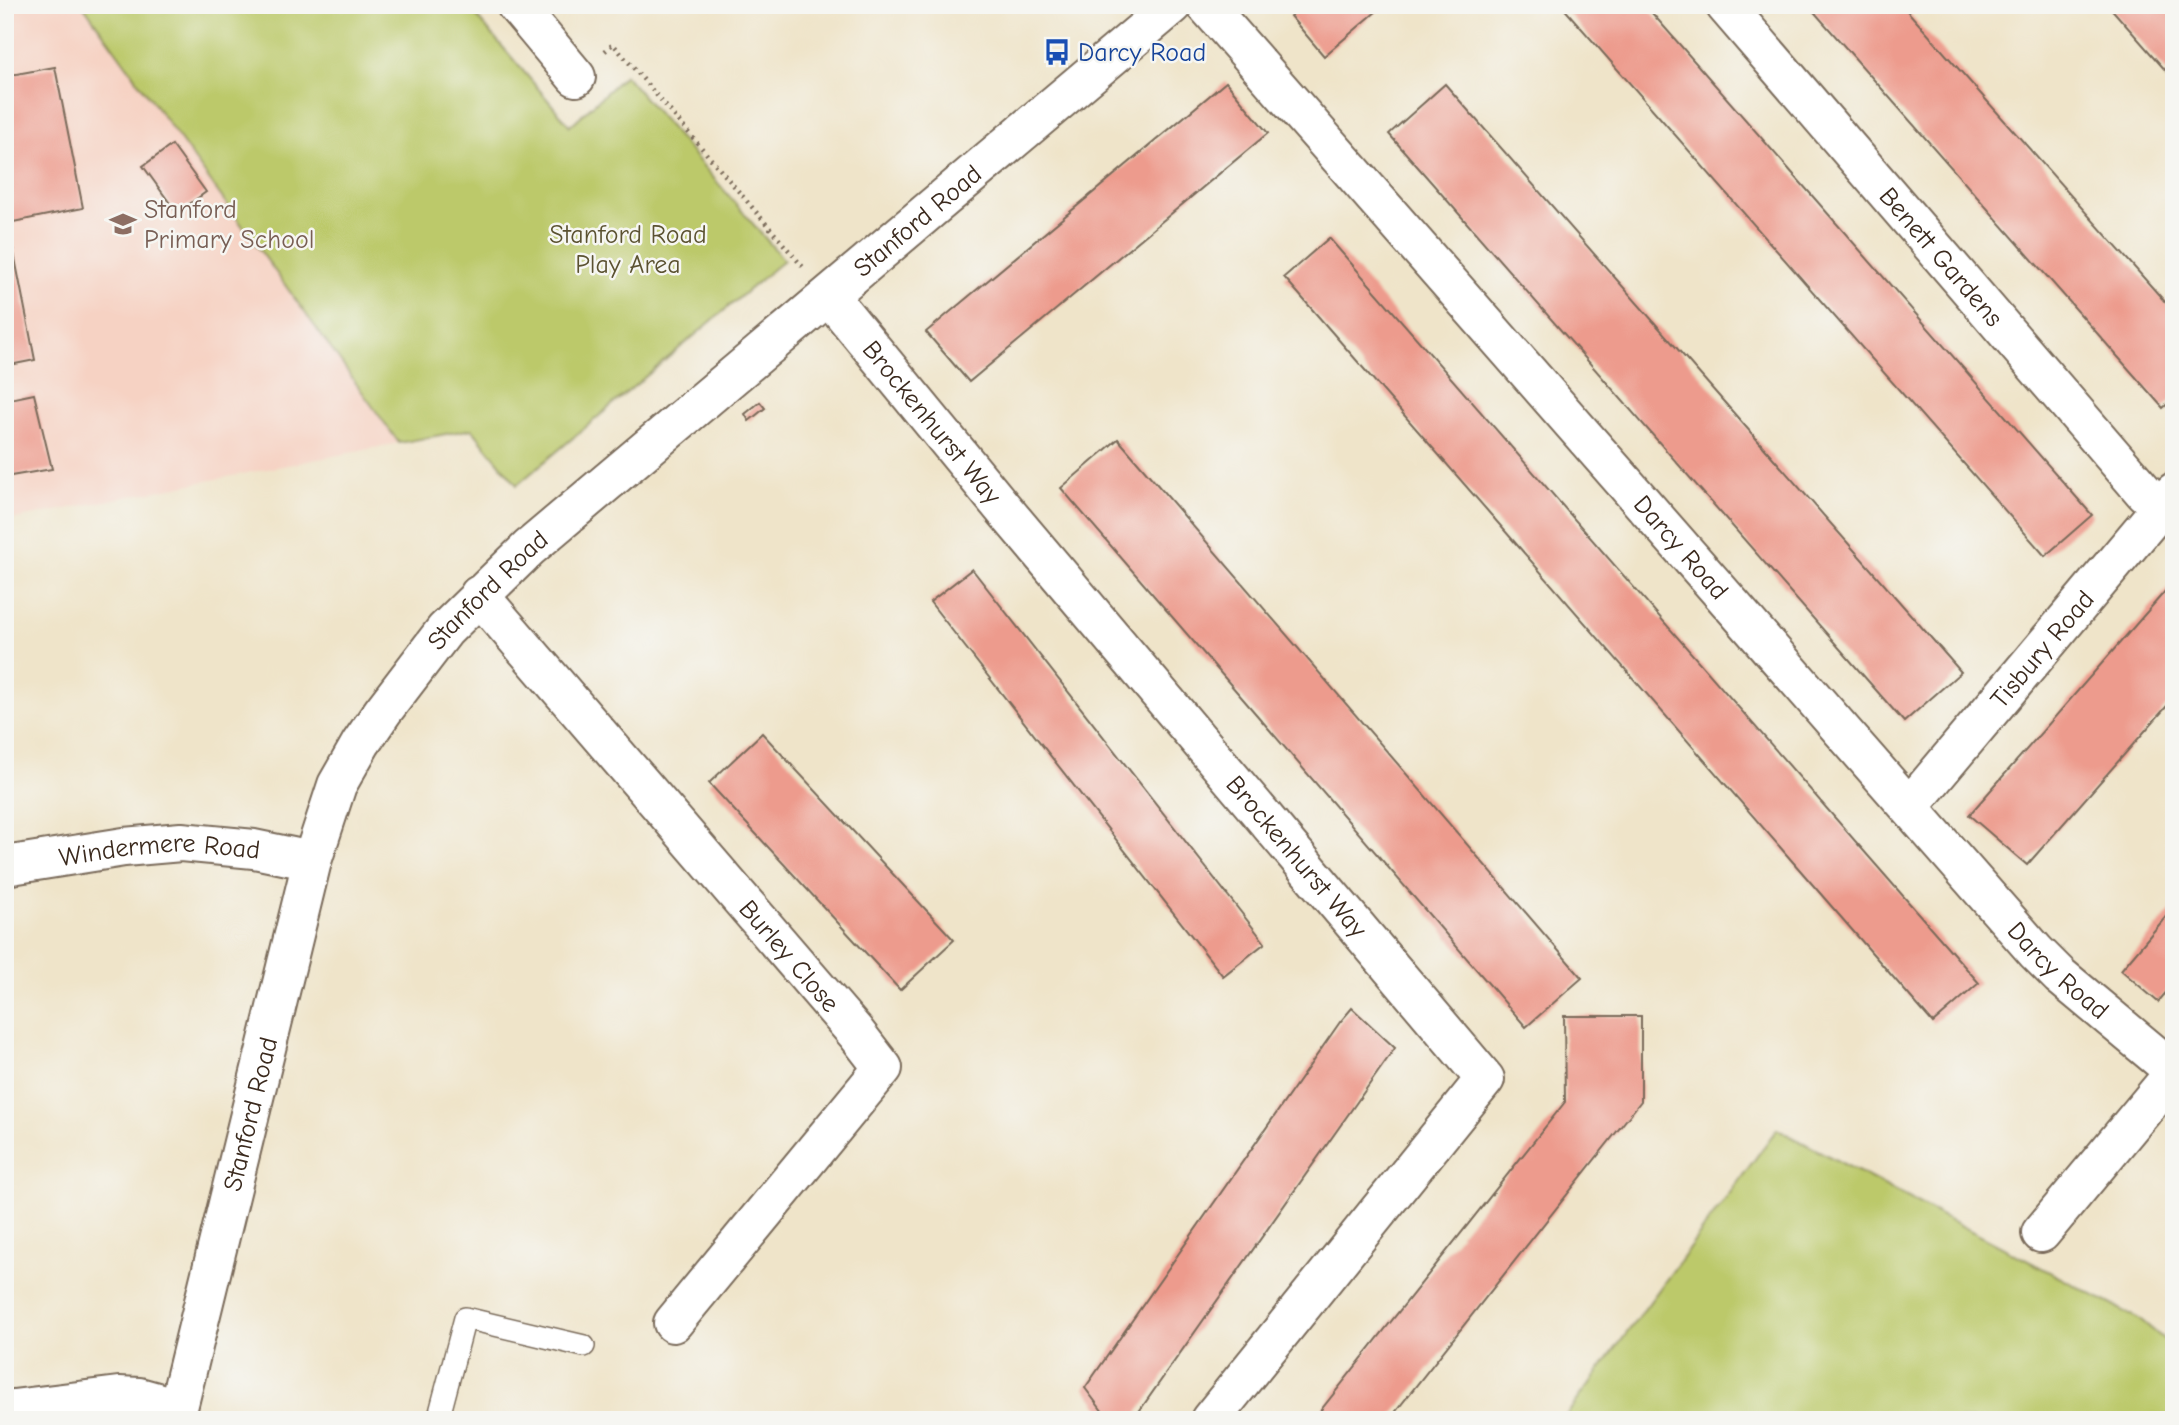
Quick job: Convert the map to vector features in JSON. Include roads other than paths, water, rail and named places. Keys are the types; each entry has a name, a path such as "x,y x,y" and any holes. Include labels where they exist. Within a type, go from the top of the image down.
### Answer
{"street":[{"path":"516,5 576,77"},
{"name":"Stanford Road","path":"177,1414 312,861 337,785 361,743 445,630 529,548 1173,5"},
{"name":"Darcy Road","path":"1206,5 2044,960 2174,1072"},
{"name":"Benett Gardens","path":"1725,5 2145,493 2167,500"},
{"name":"Brockenhurst Way","path":"829,296 1002,507 1485,1079 1210,1420"},
{"name":"Tisbury Road","path":"1910,806 2167,500"},
{"name":"Burley Close","path":"479,595 847,1022 883,1068 673,1323"},
{"name":"Windermere Road","path":"5,866 136,845 181,842 254,849 312,861"},
{"path":"2041,1233 2174,1072"},
{"path":"5,1410 119,1396 139,1397 177,1414"}],"lane":[{"path":"438,1420 465,1318 584,1346"}],"place":[{"name":"Darcy Road","path":"1057,52"},
{"name":"Stanford Primary School","path":"123,224"}],"park label":[{"name":"Stanford Road Play Area","path":"628,249"}]}
